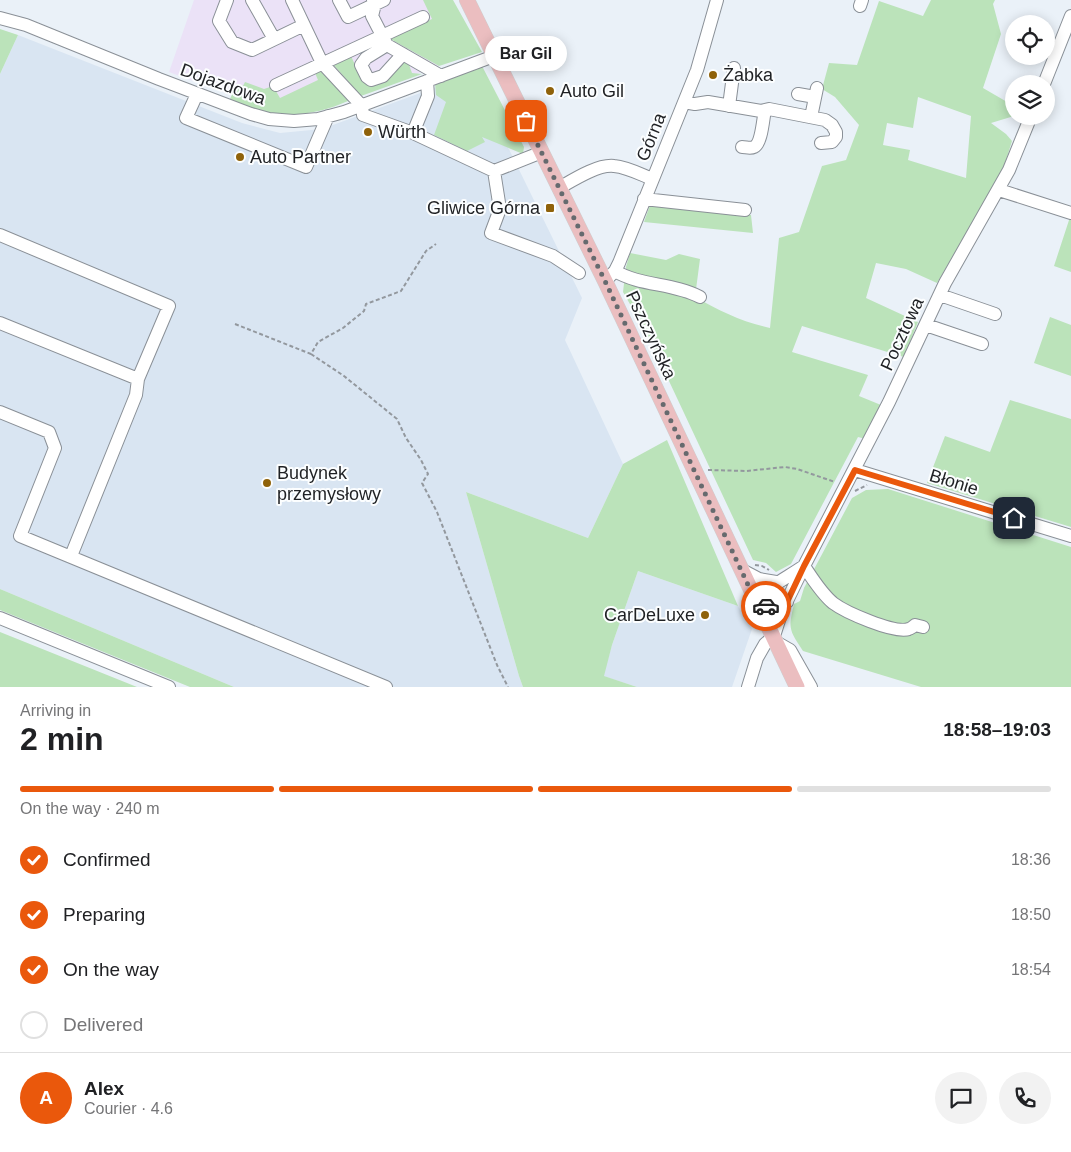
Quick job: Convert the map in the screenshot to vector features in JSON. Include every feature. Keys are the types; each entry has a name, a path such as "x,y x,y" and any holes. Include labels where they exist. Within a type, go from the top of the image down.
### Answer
{"main road":[{"name":"Pszczyńska","path":"467,0 559,188 610,276 758,606 797,687"}],"street":[{"path":"227,0 219,21 232,42 252,50 304,25"},
{"path":"252,0 274,39"},
{"path":"292,0 322,63 362,106 363,115 413,133 494,171 542,152"},
{"path":"339,0 348,17 377,1"},
{"name":"Górna","path":"610,276 644,200 697,70 717,0"},
{"path":"377,1 372,16 385,40 403,54 441,76"},
{"path":"1049,75 1067,40 1071,16"},
{"path":"276,85 322,63 385,40 423,17"},
{"name":"Dojazdowa","path":"0,18 26,25 251,114 269,119 294,121 328,116 362,106 494,56"},
{"path":"385,40 366,58 362,65 367,78 371,80 383,76 403,54"},
{"path":"728,106 734,68"},
{"path":"413,133 428,96 427,81"},
{"path":"798,94 816,93 811,117"},
{"path":"197,94 186,118 306,168 328,116"},
{"path":"684,102 696,104 708,102 761,111 769,109 825,120 836,132 836,137 832,142 821,143"},
{"path":"742,147 751,148 759,142 765,110"},
{"name":"Pocztowa","path":"748,687 757,658 765,644 775,639 787,602 804,566 855,470 957,261 999,190 1027,125"},
{"path":"559,188 605,166 620,167 652,178"},
{"path":"494,171 500,209 491,233 553,256 578,274"},
{"path":"999,190 1071,213"},
{"path":"644,200 745,210"},
{"path":"0,235 169,306 138,379 136,395 71,556"},
{"path":"610,276 629,277 687,290 700,297"},
{"path":"940,295 995,314"},
{"path":"0,323 138,379"},
{"path":"926,325 982,344"},
{"path":"0,412 49,432 55,448 20,536 386,687"},
{"name":"Błonie","path":"855,470 1071,536"},
{"path":"804,566 826,596 834,603 867,621 898,630 909,629 915,625 923,627"},
{"name":"Pocztowa","path":"758,606 776,582 786,579 804,566"},
{"path":"742,570 759,579 776,582"},
{"path":"758,606 775,606 787,602"},
{"path":"0,618 169,687"},
{"path":"775,639 790,650 811,687"}],"path":[{"path":"311,354 318,342 343,328 364,311 366,304 401,291 426,252 436,244"},
{"path":"236,324 311,354 344,376 397,419 428,474 422,482 437,512 497,665 508,687"},
{"path":"705,470 746,471 785,467 797,469 838,483"},
{"path":"851,494 868,485"}],"shaded area":[{"path":"194,0 436,0 463,56 339,104 261,106 169,72"},
{"path":"18,35 242,123 280,133 322,129 472,74 582,298 565,340 623,464 588,538 466,492 523,687 234,687 0,589 0,74"},
{"path":"638,571 738,606 752,629 732,687 637,687 603,676"}],"green space":[{"path":"423,0 453,0 482,52 439,66 392,40 391,37 432,19"},
{"path":"931,0 995,0 993,4 1001,34 983,88 1005,101 1005,119 991,123 1012,141 1002,173 937,283 906,269 876,263 866,298 918,322 904,357 802,326 792,352 868,375 859,396 881,405 866,439 858,437 791,564 776,572 766,563 753,560 646,332 623,292 626,267 630,253 666,260 679,254 700,259 695,297 731,316 770,328 779,238 799,232 822,166 846,160 859,125 835,97 822,89 829,63 857,65 879,1 923,16","holes":["918,97 971,116 966,178 908,160 910,150 883,145 887,123 913,128"]},
{"path":"0,29 18,35 0,74"},
{"path":"351,56 361,78 403,61 408,62 412,73 422,74 361,96 331,62"},
{"path":"482,66 524,147 523,154 482,137 485,142 467,151 434,135 446,102 436,95 435,83"},
{"path":"320,71 347,94 348,101 309,113 277,114 248,107 230,99 237,84 243,86 245,82 264,89 273,86 280,98 318,80 315,73"},
{"path":"650,205 751,215 753,233 644,222"},
{"path":"1071,214 1071,272 1054,266"},
{"path":"1050,317 1071,325 1071,376 1034,363"},
{"path":"1010,400 1071,419 1071,527 927,483 945,436 990,452"},
{"path":"667,440 738,606 638,571 612,645 604,676 637,687 523,687 466,492 588,538 623,464"},
{"path":"888,489 1071,547 1071,687 921,687 803,651 791,629 794,604 800,601 804,588 852,498 866,490"},
{"path":"0,589 234,687 190,687 0,610"},
{"path":"0,632 137,687 0,687"}],"way so far":[{"path":"526,121 605,281 758,606 766,606"}],"place":[{"name":"Żabka","path":"713,75"},
{"name":"Auto Gil","path":"550,91"},
{"name":"Bar Gil","path":"526,121"},
{"name":"Würth","path":"368,132"},
{"name":"Auto Partner","path":"240,157"},
{"name":"Gliwice Górna","path":"550,208"},
{"name":"Budynek przemysłowy","path":"267,483"},
{"name":"CarDeLuxe","path":"705,615"}],"route":[{"path":"766,606 775,606 787,602 855,470 1014,518"}]}
